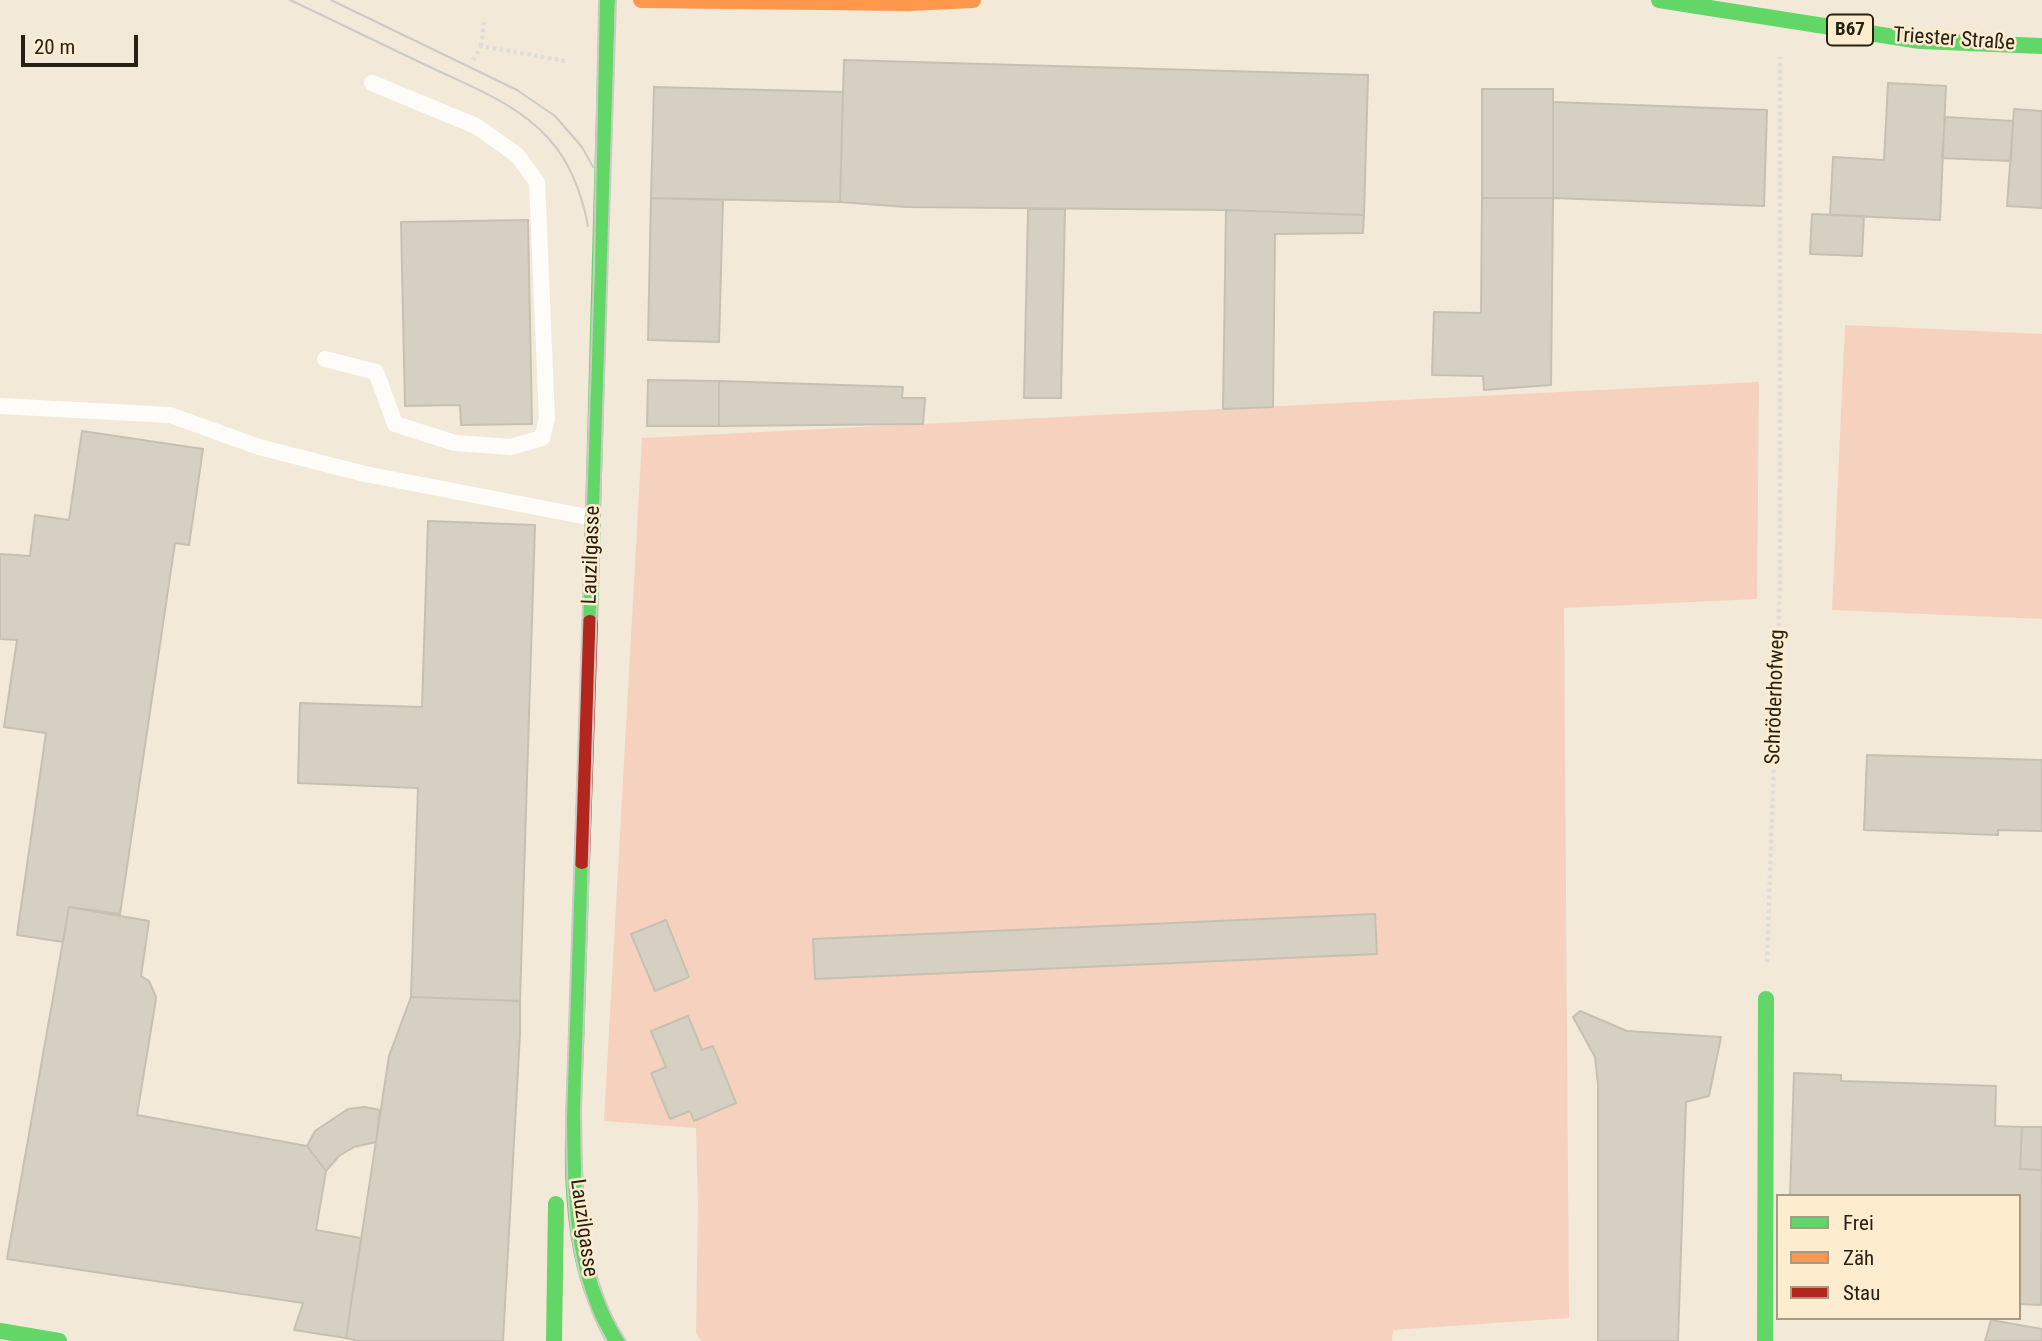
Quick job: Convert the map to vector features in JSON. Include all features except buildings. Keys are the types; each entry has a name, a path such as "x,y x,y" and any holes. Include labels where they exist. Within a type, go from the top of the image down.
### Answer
{"street":[{"name":"Lauzilgasse","path":"607,0 573,1109 575,1196 583,1262 596,1302 617,1341"},
{"path":"641,0 908,3 973,0"},
{"name":"Triester Straße","path":"1658,0 1920,41 2042,46"},
{"path":"1765,1341 1766,999"},
{"name":"Lauzilgasse","path":"554,1341 556,1183 573,1109"},
{"path":"0,1331 59,1341"}],"lane":[{"path":"325,359 376,372 395,425 455,443 511,447 542,438 547,419 537,182 517,155 476,126 372,83"},
{"path":"0,406 170,415 259,447 365,474 593,518"}],"path":[{"path":"473,60 481,46 484,22"},
{"path":"481,46 565,61"},
{"name":"Schröderhofweg","path":"1766,999 1780,588 1780,53"}],"shaded area":[{"path":"1845,325 2042,334 2042,619 1832,610"},
{"path":"1759,382 1757,599 1564,608 1569,1318 1393,1330 1392,1341 701,1341 696,1333 696,1128 604,1121 642,438"}],"tram line":[{"path":"290,0 478,89 523,116 549,139 569,168 579,191 588,226"},
{"path":"331,0 517,90 555,116 582,147 593,167"},
{"path":"599,0 594,269 566,1118 569,1205 576,1260 583,1287 606,1341"},
{"path":"616,0 581,1109 584,1199 592,1258 611,1314 626,1341"}],"traffic: fast":[{"path":"590,623 607,0"},
{"path":"1659,0 1920,41 2042,46"},
{"path":"582,861 573,1138 574,1200 583,1259 591,1288 617,1341"},
{"path":"1765,1341 1766,999"},
{"path":"554,1341 556,1204"},
{"path":"0,1331 59,1341"}],"traffic: slow":[{"path":"641,0 908,3 973,0"}],"traffic: jam":[{"path":"582,861 590,623"}]}
